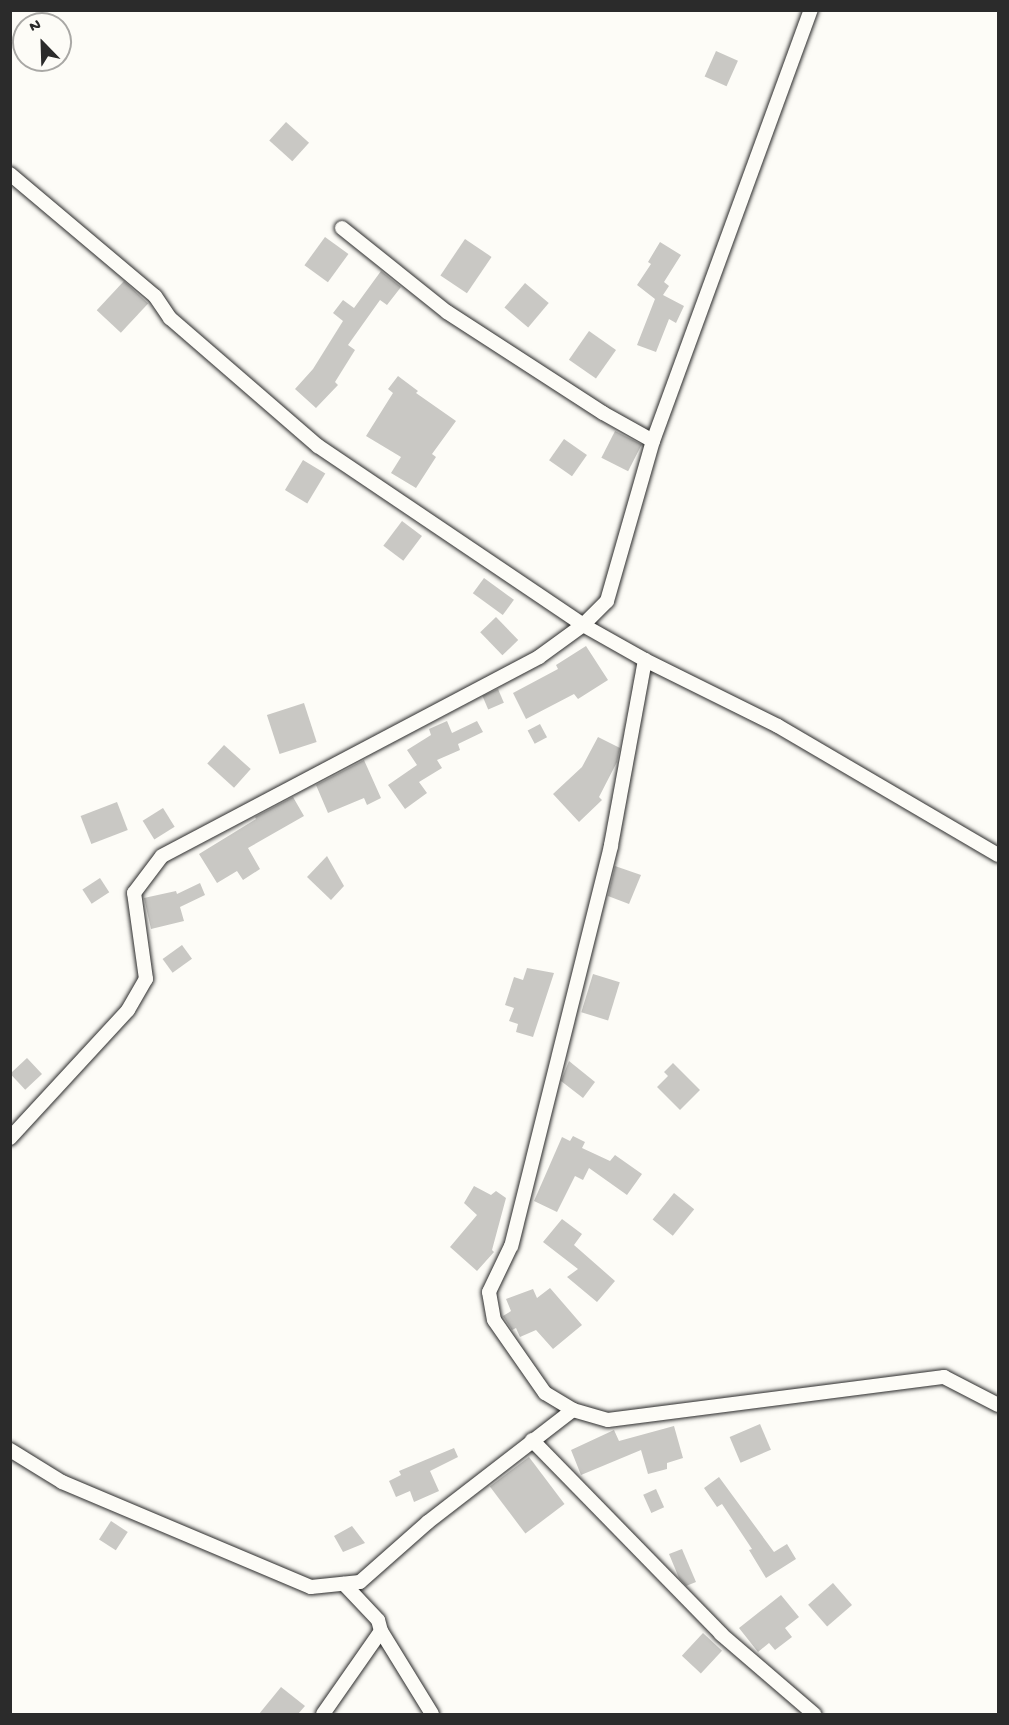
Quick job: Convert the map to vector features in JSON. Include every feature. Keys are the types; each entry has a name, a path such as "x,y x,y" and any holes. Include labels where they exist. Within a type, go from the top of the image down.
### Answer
{"street":[{"path":"10,1138 128,1010 146,980 134,893 162,856 539,657 583,625 607,601 653,441 811,10"},
{"path":"10,174 155,296 170,318 318,446 583,625 645,660 778,726 999,855"},
{"path":"342,228 447,312 603,413 653,441"},
{"path":"645,660 611,846 511,1246 489,1292 494,1320 545,1393 573,1410 608,1420 944,1377 999,1405"},
{"path":"10,1450 62,1482 311,1587 360,1582 428,1522 573,1410"},
{"path":"532,1440 721,1634 814,1714"},
{"path":"344,1584 378,1620 381,1631 432,1714"},
{"path":"323,1714 381,1631"}],"building":[{"path":"716,51 738,61 727,86 705,77"},
{"path":"286,122 309,143 292,161 269,141"},
{"path":"325,237 348,254 328,282 304,265"},
{"path":"465,239 492,257 467,293 440,275"},
{"path":"660,242 681,255 664,282 669,286 663,295 684,306 676,323 669,319 656,352 637,345 655,299 637,285 651,264 648,262"},
{"path":"381,271 401,287 387,305 380,300 348,345 355,350 335,382 338,385 316,408 295,389 313,369 343,321 333,313 343,300 354,308"},
{"path":"124,281 148,304 121,333 97,310"},
{"path":"525,283 549,303 528,327 504,308"},
{"path":"589,331 616,350 596,379 569,360"},
{"path":"398,376 418,391 416,393 456,421 432,454 436,457 416,488 391,473 401,457 366,436 393,393 388,389"},
{"path":"615,431 642,445 628,471 601,458"},
{"path":"564,439 587,455 572,476 549,460"},
{"path":"303,460 325,473 307,503 285,490"},
{"path":"402,521 422,536 403,561 383,546"},
{"path":"484,578 514,600 503,615 473,593"},
{"path":"496,617 518,640 502,655 480,632"},
{"path":"586,646 608,680 578,699 574,694 526,719 513,693 558,669 556,665"},
{"path":"498,689 504,703 488,709 482,696"},
{"path":"304,703 317,742 280,754 267,715"},
{"path":"447,721 452,733 477,721 483,732 458,744 460,750 437,760 442,768 419,782 427,793 405,809 388,785 417,765 407,750 431,735 429,729"},
{"path":"540,724 547,737 535,744 528,731"},
{"path":"598,737 620,748 617,762 599,797 602,800 579,822 553,794 582,767"},
{"path":"224,745 251,769 234,788 207,764"},
{"path":"364,760 381,798 367,805 364,798 328,813 316,785"},
{"path":"293,797 304,816 248,848 260,869 243,880 237,871 217,883 199,854 256,819 255,817"},
{"path":"117,802 128,830 91,844 81,816"},
{"path":"163,808 175,827 154,839 143,821"},
{"path":"327,856 344,886 331,900 307,877"},
{"path":"615,866 641,875 629,904 608,896"},
{"path":"100,878 109,892 92,904 82,889"},
{"path":"200,883 205,895 180,907 184,921 151,929 144,898 176,891 177,894"},
{"path":"182,945 192,959 173,973 163,959"},
{"path":"527,968 554,973 533,1037 516,1032 518,1024 509,1021 514,1008 505,1005 514,977 523,980"},
{"path":"593,974 620,982 608,1020 581,1012"},
{"path":"27,1058 42,1074 25,1090 10,1074"},
{"path":"569,1061 595,1082 583,1098 561,1081"},
{"path":"673,1063 700,1090 680,1110 657,1087 668,1076 664,1072"},
{"path":"573,1136 585,1142 582,1148 610,1161 615,1155 642,1174 627,1195 589,1168 583,1180 575,1176 557,1212 534,1201 562,1137 570,1141"},
{"path":"474,1186 491,1195 496,1191 506,1198 492,1250 494,1252 477,1271 450,1247 477,1215 464,1203"},
{"path":"674,1193 694,1209 673,1236 653,1219"},
{"path":"562,1219 582,1234 574,1245 615,1281 597,1302 567,1277 578,1269 543,1242"},
{"path":"550,1288 582,1325 553,1349 536,1330 520,1337 516,1328 512,1330 503,1316 511,1311 506,1299 533,1289 537,1298"},
{"path":"760,1424 771,1450 741,1463 730,1437"},
{"path":"674,1426 683,1458 667,1463 667,1469 648,1474 641,1450 581,1475 571,1450 614,1430 619,1441"},
{"path":"454,1448 458,1457 430,1471 439,1491 414,1502 410,1491 396,1497 389,1481 401,1475 399,1471"},
{"path":"529,1457 565,1504 525,1534 490,1486"},
{"path":"719,1477 774,1552 787,1544 796,1559 766,1578 749,1550 752,1549 722,1504 717,1507 704,1488"},
{"path":"656,1489 664,1507 651,1513 643,1495"},
{"path":"111,1521 128,1532 116,1550 99,1539"},
{"path":"352,1526 365,1543 343,1552 334,1536"},
{"path":"682,1549 696,1582 686,1586 679,1578 669,1554"},
{"path":"833,1583 852,1605 827,1627 808,1605"},
{"path":"781,1595 799,1617 785,1628 792,1637 775,1650 769,1643 758,1652 739,1628"},
{"path":"703,1633 722,1651 701,1673 682,1656"},
{"path":"281,1687 305,1706 298,1714 259,1714"}]}
